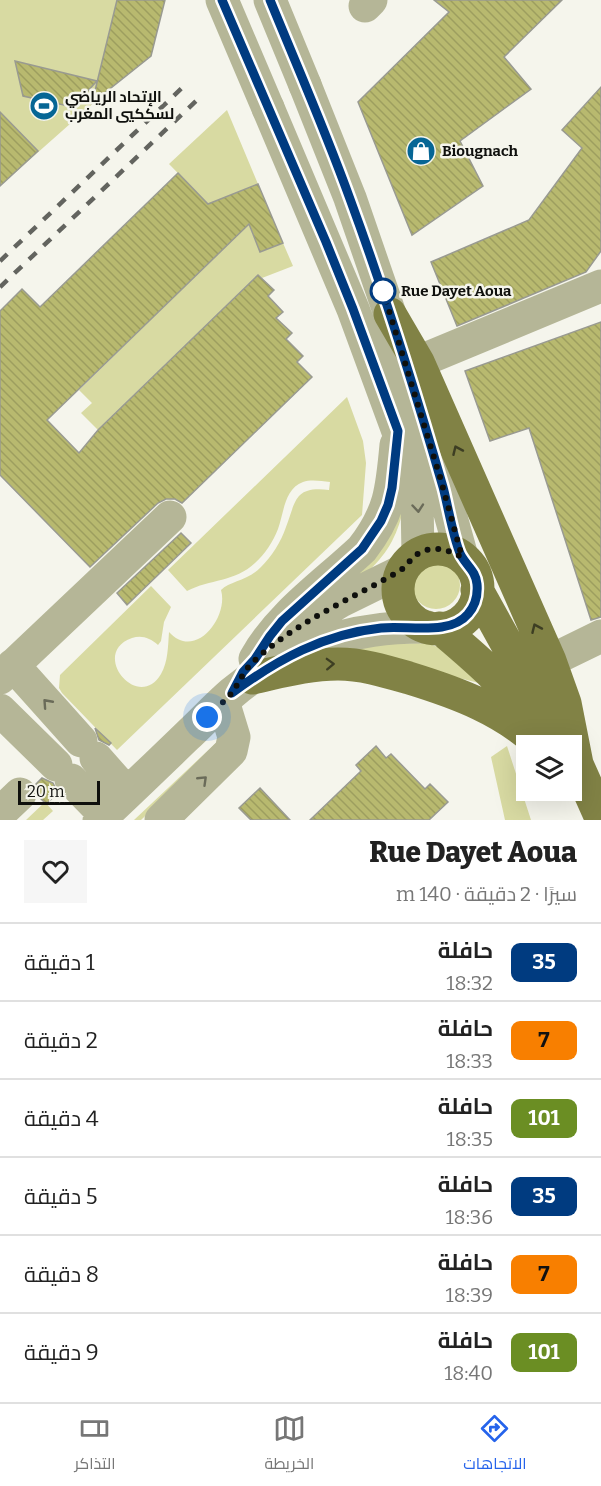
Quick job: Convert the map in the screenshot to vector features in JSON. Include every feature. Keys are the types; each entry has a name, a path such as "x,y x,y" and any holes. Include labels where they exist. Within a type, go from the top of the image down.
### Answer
{"main road":[{"path":"390,314 418,362 550,661 565,704 568,735"},
{"path":"434,628 457,624 464,619 474,606 477,590 472,568 462,557 444,549 426,550 410,562 398,586 400,601 413,620 434,628 492,674 514,698 538,735"},
{"path":"477,590 556,735"},
{"path":"241,683 322,664 375,668 476,701 496,711 531,735"},
{"path":"582,783 601,818"},
{"path":"575,801 577,820"}],"street":[{"path":"110,809 311,619 410,562 417,500 410,464 342,280 222,0"},
{"path":"270,0 350,198 390,314 462,557"},
{"path":"418,362 599,284"},
{"path":"160,820 231,751 241,683 270,636 282,621 362,549 372,536 381,521 392,488 398,431"},
{"path":"110,809 88,749 7,671 170,517"},
{"path":"241,683 292,654 335,637 381,628 434,628"},
{"path":"550,661 601,636"},
{"path":"0,710 64,773 110,809"}],"green space":[{"name":"الإتحاد الرياضي لسككيي المغرب","path":"0,0 165,0 106,92 0,186"},
{"path":"227,110 258,184 236,193 260,252 283,243 293,266 262,278 258,275 98,430 81,413 92,403 79,390 228,244 217,213 169,164"},
{"path":"347,397 363,441 366,463 362,515 117,750 62,693 59,688 60,675 151,586 171,607 158,645 149,639 139,637 120,645 115,655 116,666 130,684 141,687 151,684 161,674 166,659 169,632 179,640 189,641 199,639 208,632 220,612 221,590 251,575 261,567 279,543 298,497 309,490 329,490 330,482 306,481 292,490 271,543 255,563 239,574 187,591 168,570"},
{"path":"403,510 394,537 385,553 365,574 353,574"},
{"path":"436,561 453,568 460,585 453,602 436,609 419,602 412,585 419,568"},
{"path":"426,643 438,647 479,683 350,651 349,645"},
{"path":"218,741 219,745 141,820 134,820"},
{"path":"507,746 516,774 516,801 525,801 531,820 505,820 491,757"},
{"path":"45,802 53,811 43,820 26,820"}],"building":[{"path":"117,0 165,0 151,56 92,103"},
{"path":"434,0 562,0 504,57 531,89 460,141 483,186 412,235 358,102 449,12"},
{"path":"15,61 97,81 73,107 23,96"},
{"path":"601,87 601,251 586,272 457,326 431,262 529,220 582,148 562,130"},
{"path":"0,112 38,151 0,186"},
{"path":"178,173 208,204 258,184 283,243 260,252 249,224 47,420 79,453 98,430 258,275 274,290 268,296 283,312 276,318 292,333 286,339 303,356 297,362 312,377 182,503 175,499 166,499 158,503 90,567 0,475 0,311 22,289 40,307"},
{"path":"601,322 601,617 591,620 529,428 490,441 465,371"},
{"path":"181,533 191,543 127,605 117,593"},
{"path":"95,728 111,743 109,745 99,740"},
{"path":"376,746 386,758 391,754 425,789 430,784 448,802 429,820 310,820 361,771 356,765"},
{"path":"42,778 53,783 58,793 46,804 38,796 36,784"},
{"path":"260,788 290,820 251,820 239,808"}],"railway":[{"path":"0,261 183,87"},
{"path":"0,287 196,101"}],"bus line":[{"name":"35","path":"222,0 326,242 398,431 388,505 372,536 362,549 282,621 243,672 232,693 271,665 313,644 335,637 381,628 404,626 440,628 457,624 474,606 477,590 475,574 462,557 440,477 371,256 328,141 270,0"}],"place":[{"name":"الإتحاد الرياضي لسككيي المغرب","path":"44,106"},
{"name":"Biougnach","path":"421,151"},
{"name":"Rue Dayet Aoua","path":"383,291"}],"route":[{"path":"207,717 232,693 243,672 255,659 311,619 340,601 402,571 413,557 426,550 444,549 462,557 383,291"}]}
